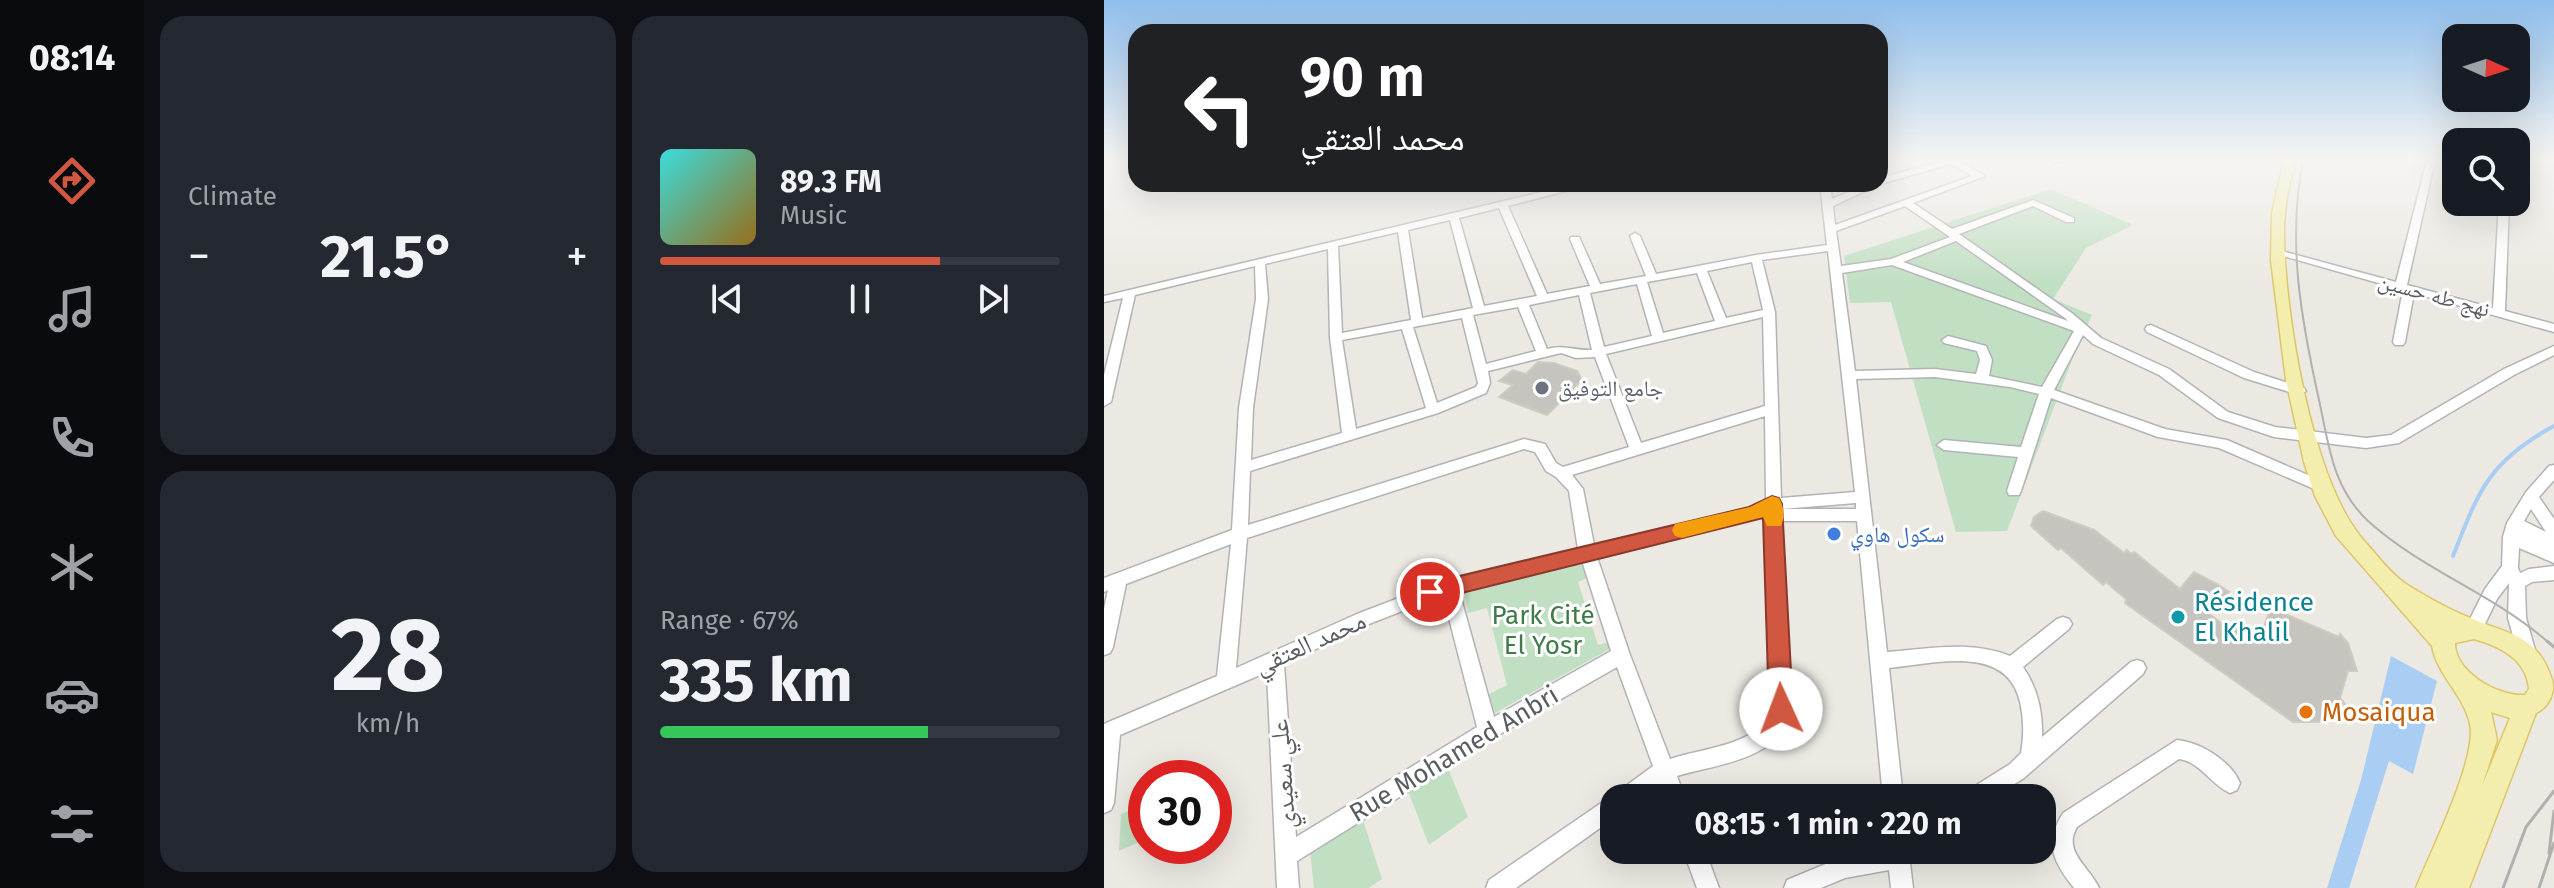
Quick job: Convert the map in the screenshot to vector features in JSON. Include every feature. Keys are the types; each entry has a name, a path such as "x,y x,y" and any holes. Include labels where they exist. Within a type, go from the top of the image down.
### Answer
{"main road":[{"path":"2280,201 2278,253 2299,391 2319,486 2338,524 2444,644"},
{"path":"2397,589 2471,629 2502,638 2528,657 2544,683 2543,695 2537,703 2526,708 2496,703 2465,685"},
{"path":"2430,888 2485,740 2482,720 2465,685 2445,659 2444,644 2448,636 2456,631 2471,629"},
{"path":"2455,888 2526,708"}],"street":[{"path":"1104,299 1403,230 1511,201"},
{"path":"1835,201 1829,204 1892,784"},
{"path":"1833,229 1910,201"},
{"path":"2399,342 2405,287 2423,201"},
{"path":"1906,203 2097,341 2164,372 2223,415 2259,429 2366,443 2394,440 2509,372 2554,350"},
{"path":"1837,270 1893,262 2033,203 2070,220"},
{"path":"1502,204 1544,300"},
{"path":"1243,468 1433,410 1481,390 1484,383 1473,312 1454,216"},
{"path":"2499,312 2503,216"},
{"path":"1403,230 1412,324 1433,410"},
{"path":"1635,236 1659,338"},
{"path":"1575,239 1590,290 1599,352 1637,450"},
{"path":"1333,246 1336,338 1350,437"},
{"path":"1336,338 1756,258 1834,247"},
{"name":"نهج طه حسين","path":"2278,253 2550,327"},
{"path":"1646,784 1665,771 1753,743 1773,732 1779,721 1767,511 1771,409 1769,312 1756,258"},
{"path":"1893,262 2081,328"},
{"path":"1226,680 1240,534 1246,408 1262,299 1260,263"},
{"path":"1701,269 1722,323"},
{"path":"1104,402 1130,293"},
{"path":"1522,303 1543,353"},
{"path":"1481,369 1562,349 1580,355 1599,352 1769,312"},
{"path":"2014,491 2046,392 2081,328"},
{"path":"2151,329 2249,375 2299,391"},
{"path":"1948,340 1982,349 1986,356 1982,378"},
{"path":"1848,375 1914,372 1982,378 2046,392 2163,434 2222,444 2319,486"},
{"path":"1561,473 1771,409"},
{"path":"1104,647 1112,582 1240,534 1524,444 1540,448 1551,467 1576,489 1587,552 1621,655 1670,784"},
{"path":"1944,445 2026,453"},
{"path":"2528,657 2517,618 2513,530 2531,496 2554,470"},
{"path":"2531,496 2554,532"},
{"name":"محمد العتقي","path":"1108,731 1363,619 1449,586 1767,511 1863,497"},
{"name":"محمد العتقي","path":"1767,511 1865,515"},
{"path":"2513,530 2554,544"},
{"path":"2513,530 2554,557"},
{"path":"2471,629 2491,594 2514,575 2554,573"},
{"path":"1449,586 1488,731"},
{"path":"2011,666 2063,624"},
{"name":"Rue Mohamed Anbri","path":"1288,854 1488,731 1621,655"},
{"path":"1880,661 1969,655 1988,657 2011,666 2026,688 2031,717 2031,750 2026,763"},
{"name":"علي سعيدي","path":"1275,660 1288,888"},
{"path":"1995,784 2026,763 2137,668"},
{"path":"1104,803 1108,731"},
{"path":"2088,888 2063,853 2063,828 2070,820 2177,749 2193,752 2230,783"},
{"path":"1497,888 1600,816"},
{"path":"1699,864 1708,888"},
{"path":"1795,888 1857,864"},
{"path":"1902,864 1902,888"}],"green space":[{"path":"2013,201 2079,201 2133,225 2086,248 2053,299 2092,315 2007,531 1956,532 1891,302 1850,303 1844,256"},
{"name":"Park Cité El Yosr","path":"1580,563 1591,576 1578,582 1598,645 1614,641 1613,647 1493,714 1487,695 1507,685 1487,608 1468,613 1465,593"},
{"path":"1447,766 1468,817 1429,845 1408,791"},
{"path":"1128,811 1128,847 1119,851 1121,814"},
{"path":"1363,820 1382,879 1369,888 1314,888 1310,851"}],"water":[{"path":"2391,656 2437,681 2413,774 2389,761 2349,888 2327,888 2361,780"}],"building":[{"name":"جامع التوفيق","path":"1538,362 1554,363 1577,371 1582,380 1571,390 1580,393 1566,404 1560,402 1547,415 1499,397 1513,385 1499,381 1513,370 1526,374"},
{"name":"Résidence El Khalil","path":"2043,511 2094,530 2124,553 2127,550 2131,554 2134,552 2180,589 2194,572 2217,584 2229,592 2208,613 2228,628 2232,625 2258,641 2271,608 2339,637 2340,634 2348,643 2357,671 2348,671 2340,698 2345,704 2332,710 2319,722 2293,722 2125,603 2126,599 2106,582 2103,585 2061,548 2058,550 2031,526 2034,517"}],"waterway":[{"path":"2453,556 2489,479 2514,452 2554,426"}],"tram line":[{"path":"2297,201 2296,251 2302,310 2329,449 2339,480 2356,508 2389,538 2505,610 2549,643"},
{"path":"2547,641 2554,647"},
{"path":"2503,888 2526,827 2554,791"},
{"path":"2549,853 2554,811"},
{"path":"2539,888 2554,843"}],"slow traffic":[{"path":"1682,530 1754,513 1772,504 1774,521"}],"place":[{"name":"جامع التوفيق","path":"1542,388"},
{"name":"سكول هاوي","path":"1834,534"},
{"name":"Résidence El Khalil","path":"2178,617"},
{"name":"Mosaiqua","path":"2306,712"}],"route":[{"path":"1430,592 1754,513 1772,504 1781,709"}]}
